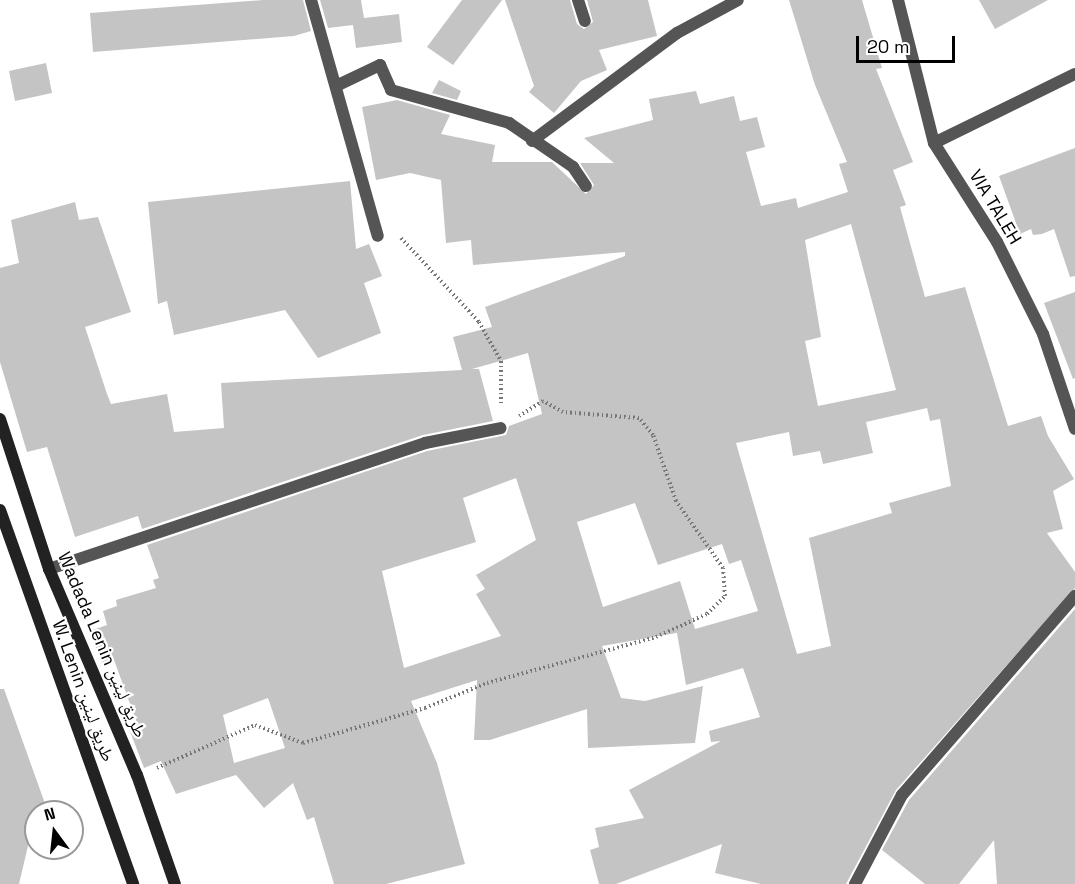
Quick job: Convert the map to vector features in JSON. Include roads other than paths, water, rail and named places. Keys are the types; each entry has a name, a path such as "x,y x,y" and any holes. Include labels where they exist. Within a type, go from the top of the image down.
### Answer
{"main road":[{"name":"Wadada Lenin طريق لينين","path":"0,419 49,569 137,775 175,884"},
{"name":"W. Lenin طريق لينين","path":"0,510 133,884"}],"street":[{"path":"311,0 378,236"},
{"path":"578,0 585,21"},
{"path":"532,141 677,33 738,0"},
{"name":"VIA TALEH","path":"898,0 934,142 997,242 1023,293 1043,334 1075,429"},
{"path":"336,86 380,65 391,90 508,123 573,168 586,186"},
{"path":"934,142 1075,75"},
{"path":"49,569 424,443 501,428"},
{"path":"855,884 902,795 1075,596"}]}
